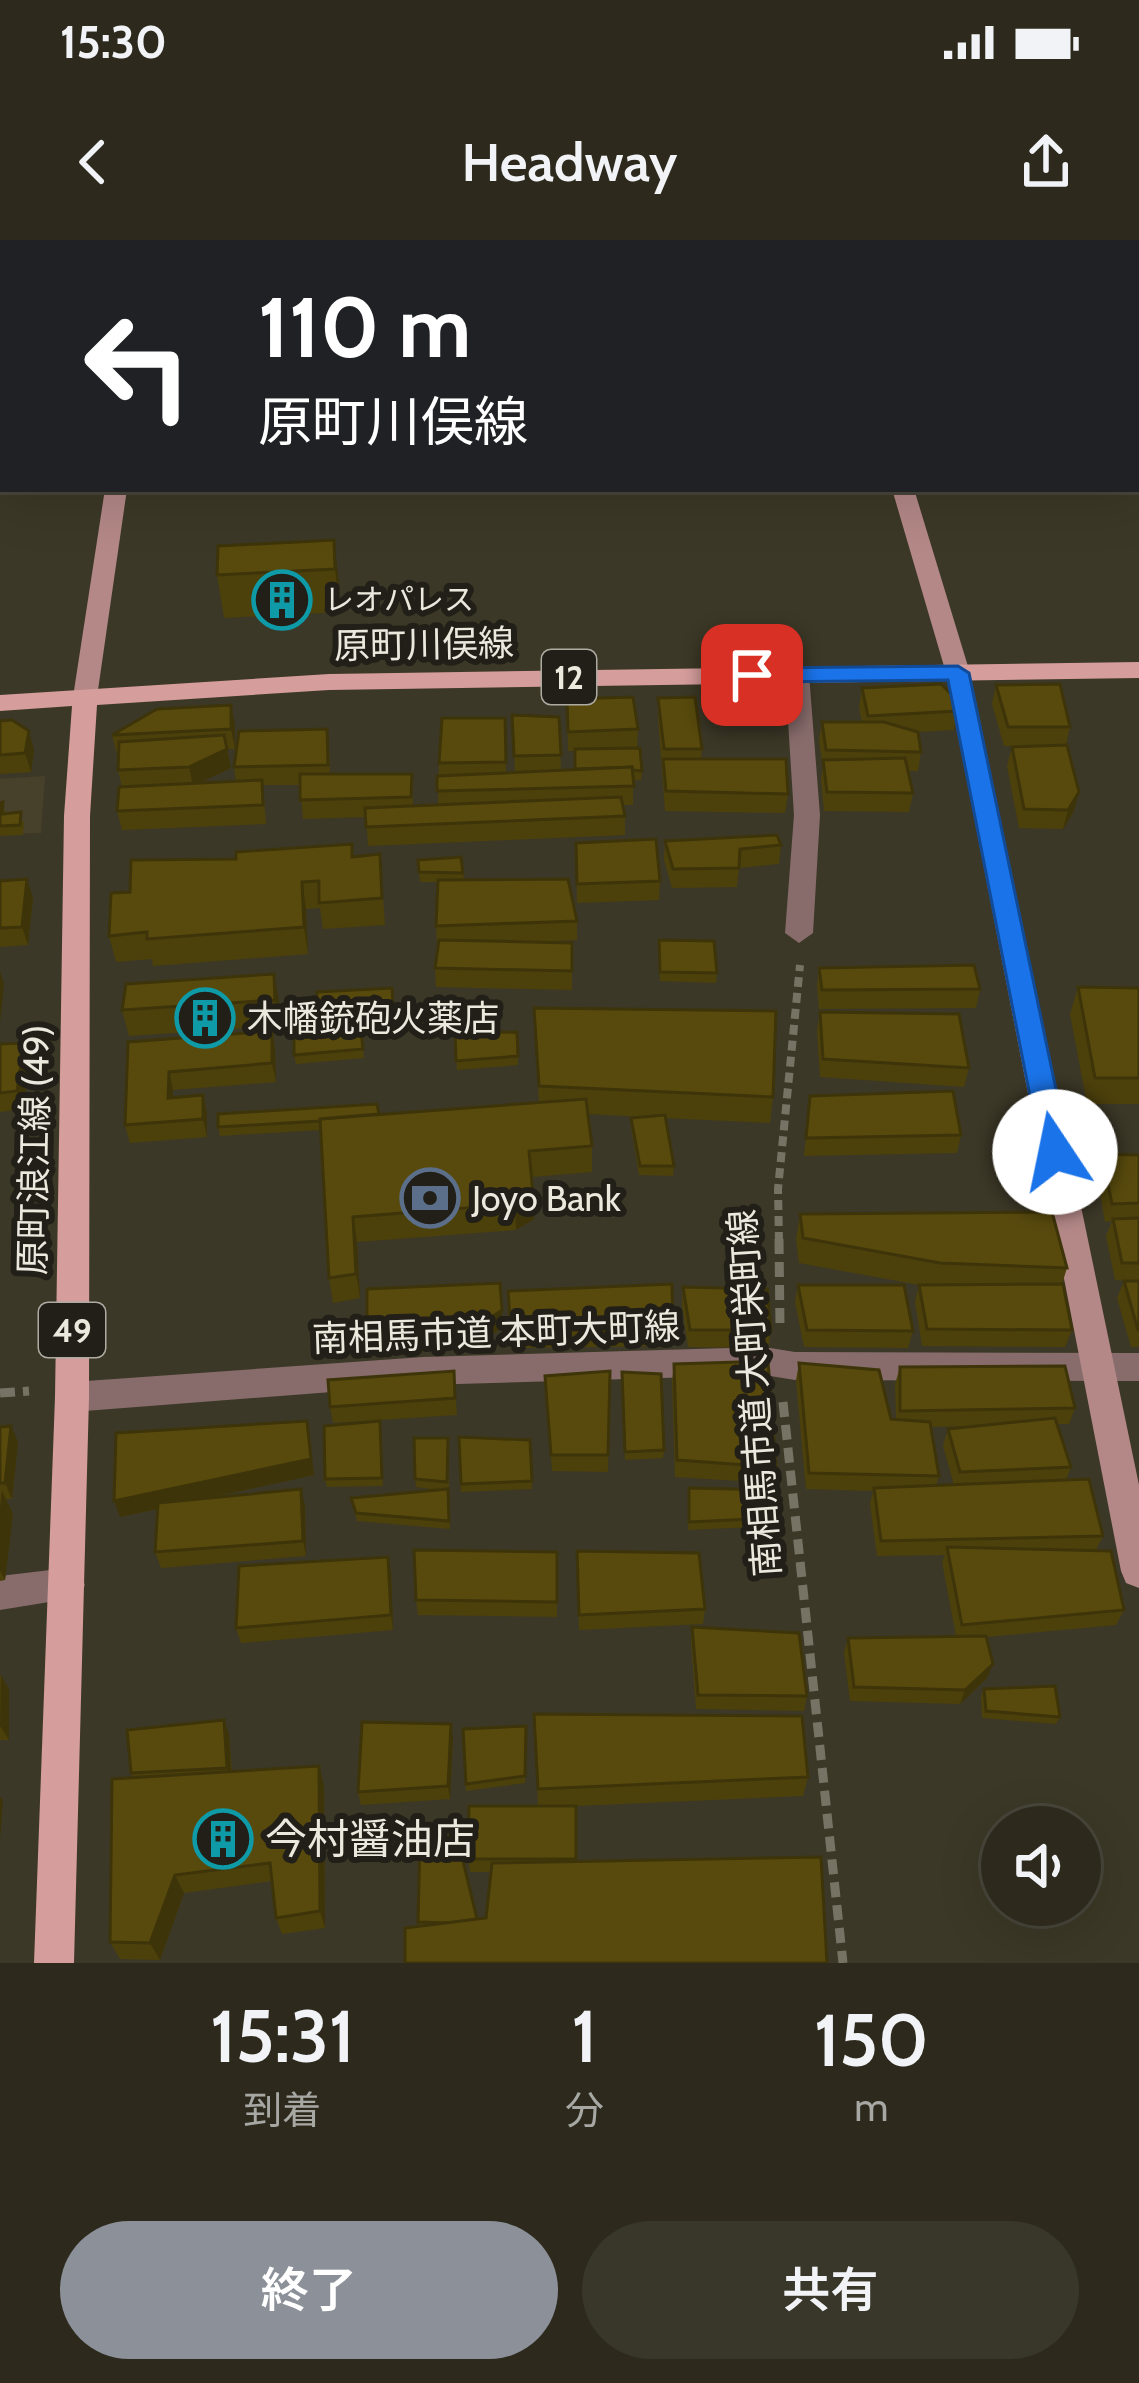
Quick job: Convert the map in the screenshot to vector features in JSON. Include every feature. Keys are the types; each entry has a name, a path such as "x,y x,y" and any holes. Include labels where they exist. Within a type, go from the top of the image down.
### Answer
{"main road":[{"name":"原町川俣線","path":"0,703 328,682 1139,670"},
{"name":"原町浪江線 (49)","path":"54,1963 72,1397 76,816 85,697"}],"street":[{"path":"85,697 116,492"},
{"path":"904,492 958,673 1139,1571"},
{"path":"796,674 807,815 800,933"},
{"name":"南相馬市道 本町大町線","path":"72,1397 423,1371 781,1364 1139,1367"},
{"path":"0,1593 67,1586"}],"path":[{"name":"南相馬市道 大町栄町線","path":"800,933 793,1057 778,1189 781,1364 789,1487 843,1963"},
{"path":"0,1394 29,1391"}],"shaded area":[{"path":"45,776 41,833 0,834 0,779"}],"building":[{"path":"334,540 335,569 217,575 218,546"},
{"path":"941,684 952,695 957,711 868,716 862,688"},
{"path":"1060,684 1070,727 1008,727 996,685"},
{"path":"633,697 638,729 568,732 567,699"},
{"path":"695,697 702,749 664,749 658,698"},
{"path":"231,705 231,729 112,735 157,709"},
{"path":"512,715 559,717 561,755 514,756"},
{"path":"442,718 505,718 506,762 439,763"},
{"path":"12,720 29,731 25,753 0,755 0,721"},
{"path":"822,722 884,722 918,732 921,752 826,750"},
{"path":"327,729 328,765 234,767 239,731"},
{"path":"224,735 227,749 189,767 118,770 119,742"},
{"path":"1067,745 1079,792 1068,810 1024,809 1012,747"},
{"path":"640,748 642,771 632,767 575,769 575,749"},
{"path":"905,758 913,793 827,792 823,760"},
{"path":"663,759 786,759 788,794 666,791"},
{"path":"632,767 634,786 437,791 437,776"},
{"path":"300,774 412,774 411,797 300,800"},
{"path":"262,780 263,805 117,811 119,787"},
{"path":"621,797 625,816 366,827 365,808"},
{"path":"3,802 2,814 21,812 20,825 0,826"},
{"path":"777,835 781,845 740,849 739,868 673,869 665,841"},
{"path":"656,839 660,881 577,884 576,843"},
{"path":"352,844 352,857 380,854 382,898 319,903 319,881 302,882 304,927 147,939 147,932 109,936 111,893 130,892 131,860 236,859 236,852"},
{"path":"461,857 463,873 419,872 418,860"},
{"path":"27,879 22,927 0,928 0,881"},
{"path":"568,879 577,921 436,926 438,880"},
{"path":"439,940 572,943 572,971 435,968"},
{"path":"659,940 714,941 717,973 660,972"},
{"path":"974,965 980,989 822,990 819,968"},
{"path":"274,974 275,1000 122,1010 126,984"},
{"path":"1078,987 1139,988 1139,1078 1095,1078"},
{"path":"392,988 394,1016 316,1017 317,992"},
{"path":"534,1008 776,1011 773,1097 539,1086"},
{"path":"820,1012 959,1014 969,1068 823,1059"},
{"path":"361,1030 363,1049 294,1055 294,1035"},
{"path":"272,1031 272,1063 169,1072 168,1098 203,1095 203,1119 125,1125 128,1042"},
{"path":"517,1032 518,1056 456,1061 455,1033"},
{"path":"24,1043 17,1091 0,1093 0,1044"},
{"path":"953,1091 961,1135 806,1138 810,1096"},
{"name":"Joyo Bank","path":"586,1099 592,1146 529,1151 533,1193 515,1204 353,1217 356,1274 329,1278 320,1119"},
{"path":"377,1104 379,1114 218,1127 218,1114"},
{"path":"665,1115 674,1166 640,1166 631,1118"},
{"path":"1102,1154 1139,1155 1139,1203 1112,1204"},
{"path":"1052,1212 1067,1268 940,1263 803,1238 800,1214"},
{"path":"1139,1218 1139,1263 1122,1263 1113,1219"},
{"path":"1124,1281 1139,1281 1139,1330 1138,1330"},
{"path":"500,1283 502,1310 473,1330 367,1339 367,1289"},
{"path":"672,1284 673,1329 511,1331 508,1291"},
{"path":"1063,1284 1072,1330 927,1329 919,1285"},
{"path":"798,1285 904,1285 913,1331 807,1330"},
{"path":"683,1287 767,1289 771,1330 690,1330"},
{"path":"768,1361 776,1467 677,1460 674,1364"},
{"path":"799,1363 879,1370 891,1419 930,1422 939,1476 809,1473"},
{"path":"1065,1366 1075,1408 900,1411 900,1367"},
{"path":"454,1371 455,1398 330,1407 328,1380"},
{"path":"610,1371 608,1455 551,1455 545,1376"},
{"path":"622,1372 661,1374 664,1450 625,1452"},
{"path":"1055,1418 1071,1467 960,1472 948,1429"},
{"path":"307,1421 311,1459 114,1501 116,1433"},
{"path":"380,1421 382,1478 325,1479 324,1426"},
{"path":"11,1426 5,1483 0,1483 0,1427"},
{"path":"459,1437 530,1440 532,1481 461,1484"},
{"path":"414,1438 448,1438 447,1482 415,1479"},
{"path":"1089,1479 1103,1536 881,1541 874,1488"},
{"path":"689,1488 772,1490 774,1518 689,1522"},
{"path":"301,1489 303,1541 155,1552 158,1503"},
{"path":"448,1489 449,1521 356,1513 351,1498"},
{"path":"947,1547 1111,1551 1124,1610 962,1625"},
{"path":"414,1550 557,1552 557,1602 416,1600"},
{"path":"577,1551 699,1553 705,1609 579,1615"},
{"path":"388,1557 391,1615 236,1628 239,1566"},
{"path":"692,1627 799,1633 807,1696 698,1695"},
{"path":"986,1636 993,1664 965,1690 854,1687 848,1638"},
{"path":"1055,1686 1060,1717 986,1711 984,1689"},
{"path":"534,1714 802,1716 808,1777 538,1789"},
{"path":"224,1720 227,1768 131,1773 127,1730"},
{"path":"362,1722 451,1724 448,1786 358,1792"},
{"path":"526,1726 525,1776 466,1784 463,1729"},
{"name":"今村醤油店","path":"319,1766 320,1911 276,1918 270,1863 175,1875 150,1943 110,1942 112,1779"},
{"path":"469,1806 576,1806 576,1859 468,1859"},
{"path":"420,1836 457,1836 477,1919 418,1922"},
{"path":"821,1857 827,1963 405,1963 405,1928 486,1918 492,1863"}],"place":[{"name":"レオパレス","path":"282,600"},
{"name":"木幡銃砲火薬店","path":"205,1018"},
{"name":"Joyo Bank","path":"430,1198"},
{"name":"今村醤油店","path":"223,1839"}],"route":[{"path":"752,675 958,673 1055,1152"}]}
